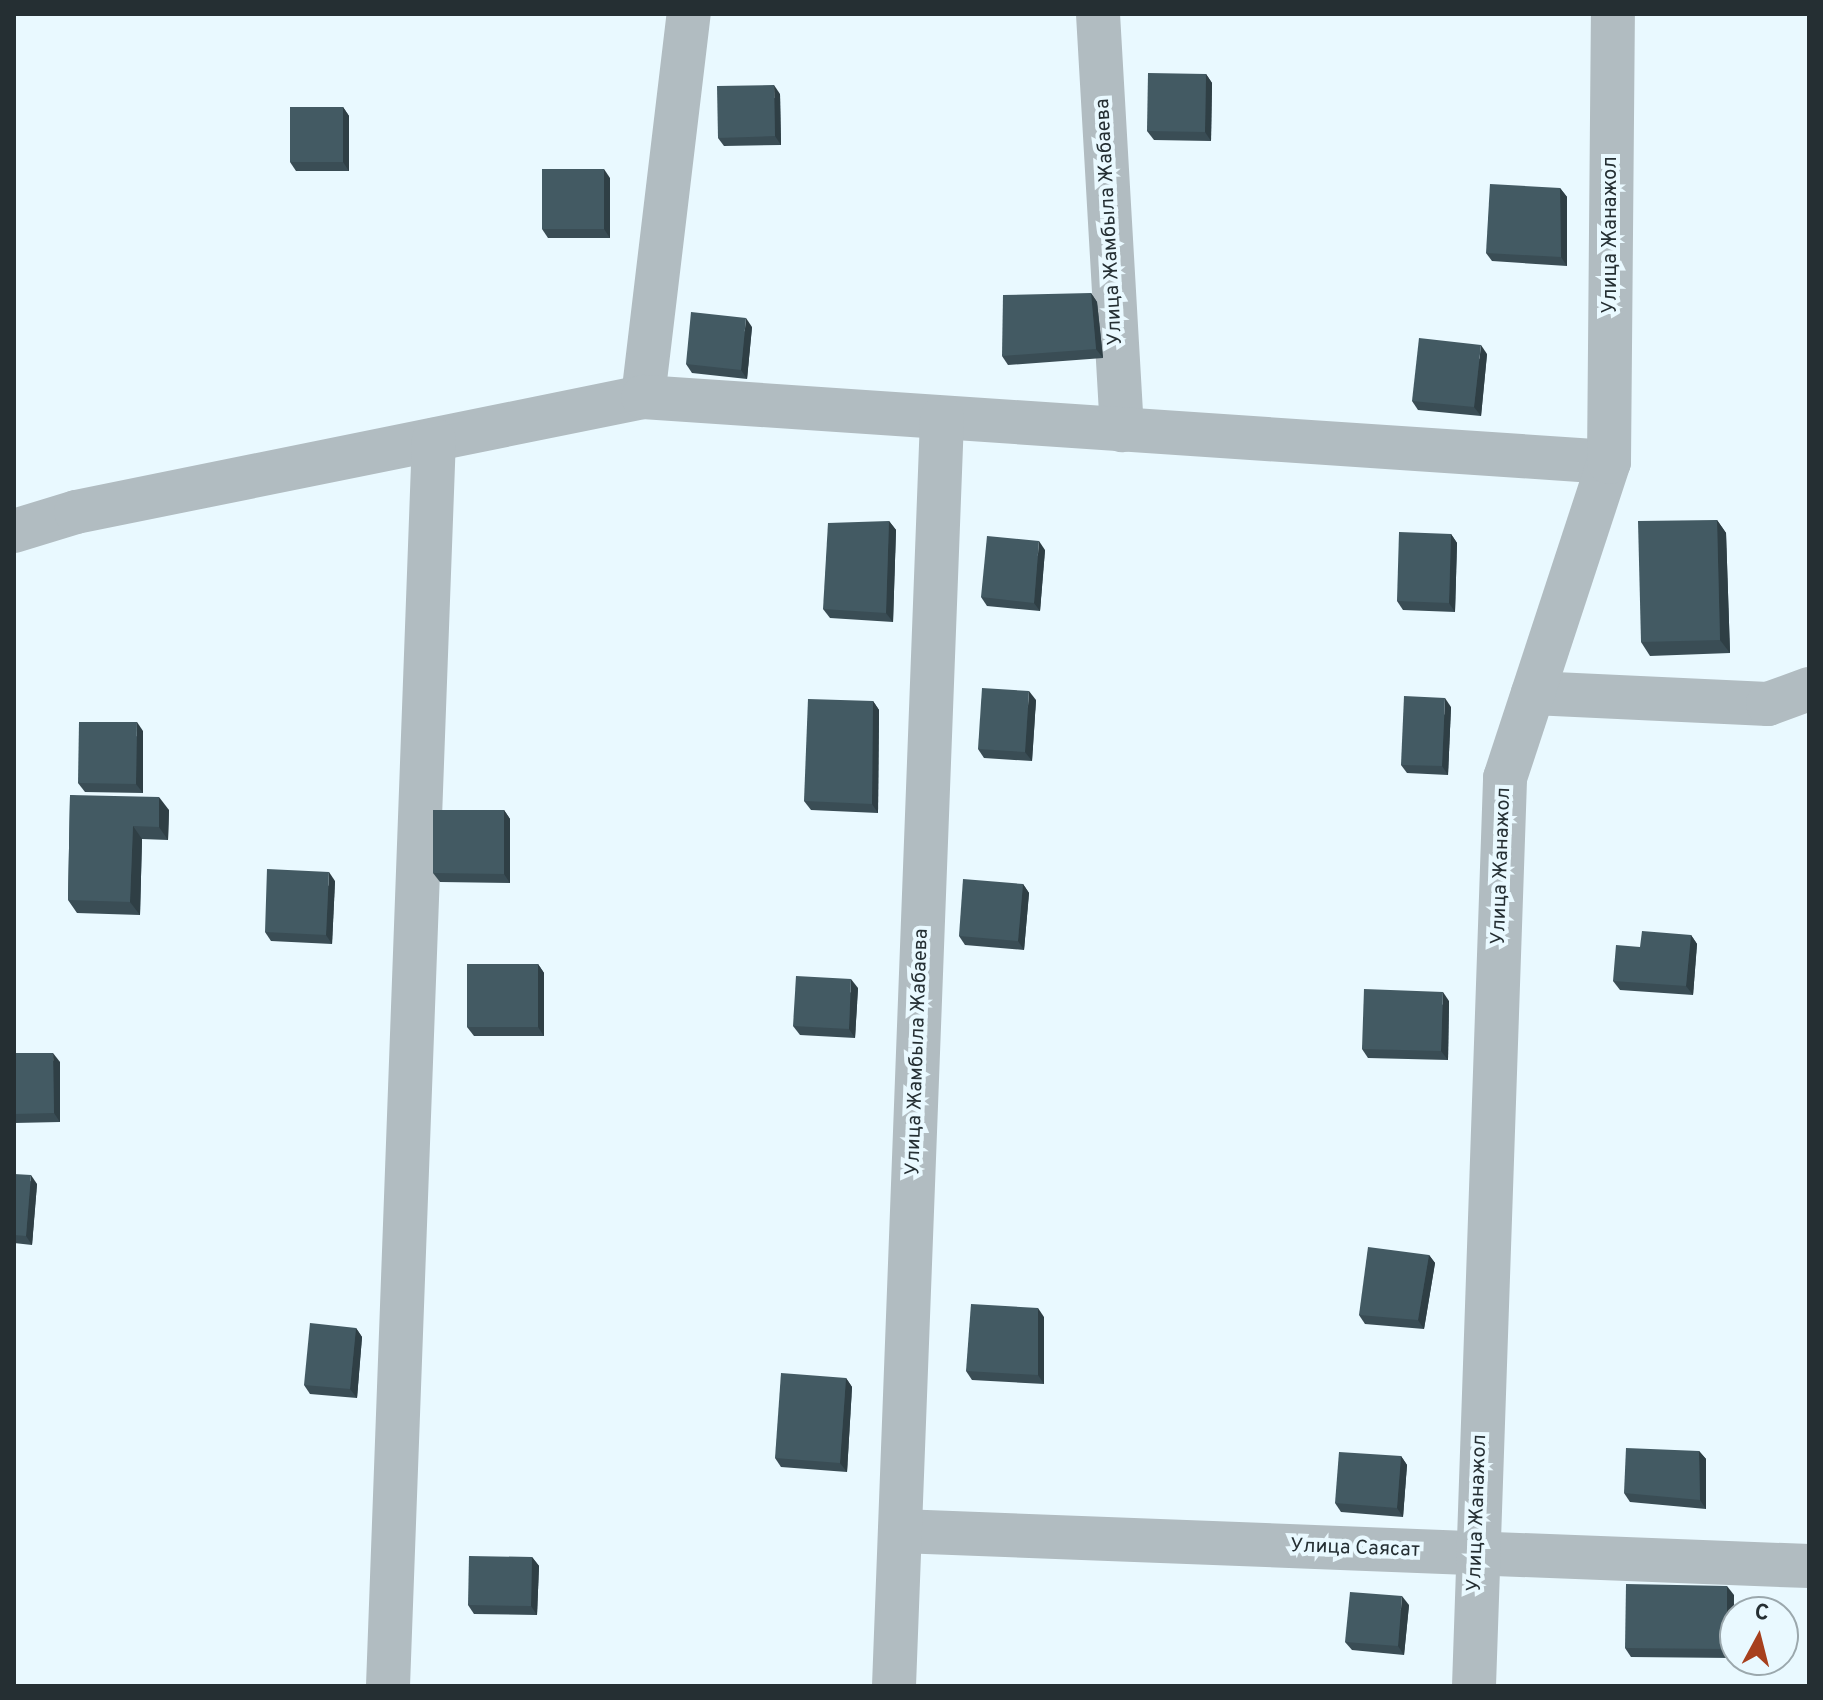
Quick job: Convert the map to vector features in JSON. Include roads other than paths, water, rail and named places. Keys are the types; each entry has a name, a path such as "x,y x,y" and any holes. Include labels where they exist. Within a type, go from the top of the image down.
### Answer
{"street":[{"path":"643,397 689,14"},
{"name":"Улица Жамбыла Жабаева","path":"1098,14 1122,430"},
{"name":"Улица Жанажол","path":"1474,1686 1476,1554 1505,778 1609,462 1613,14"},
{"path":"14,531 76,512 643,397 1609,462"},
{"name":"Улица Жамбыла Жабаева","path":"894,1686 942,418"},
{"path":"388,1686 434,440"},
{"path":"1533,693 1768,704 1809,689"},
{"name":"Улица Саясат","path":"900,1531 1809,1566"}]}
